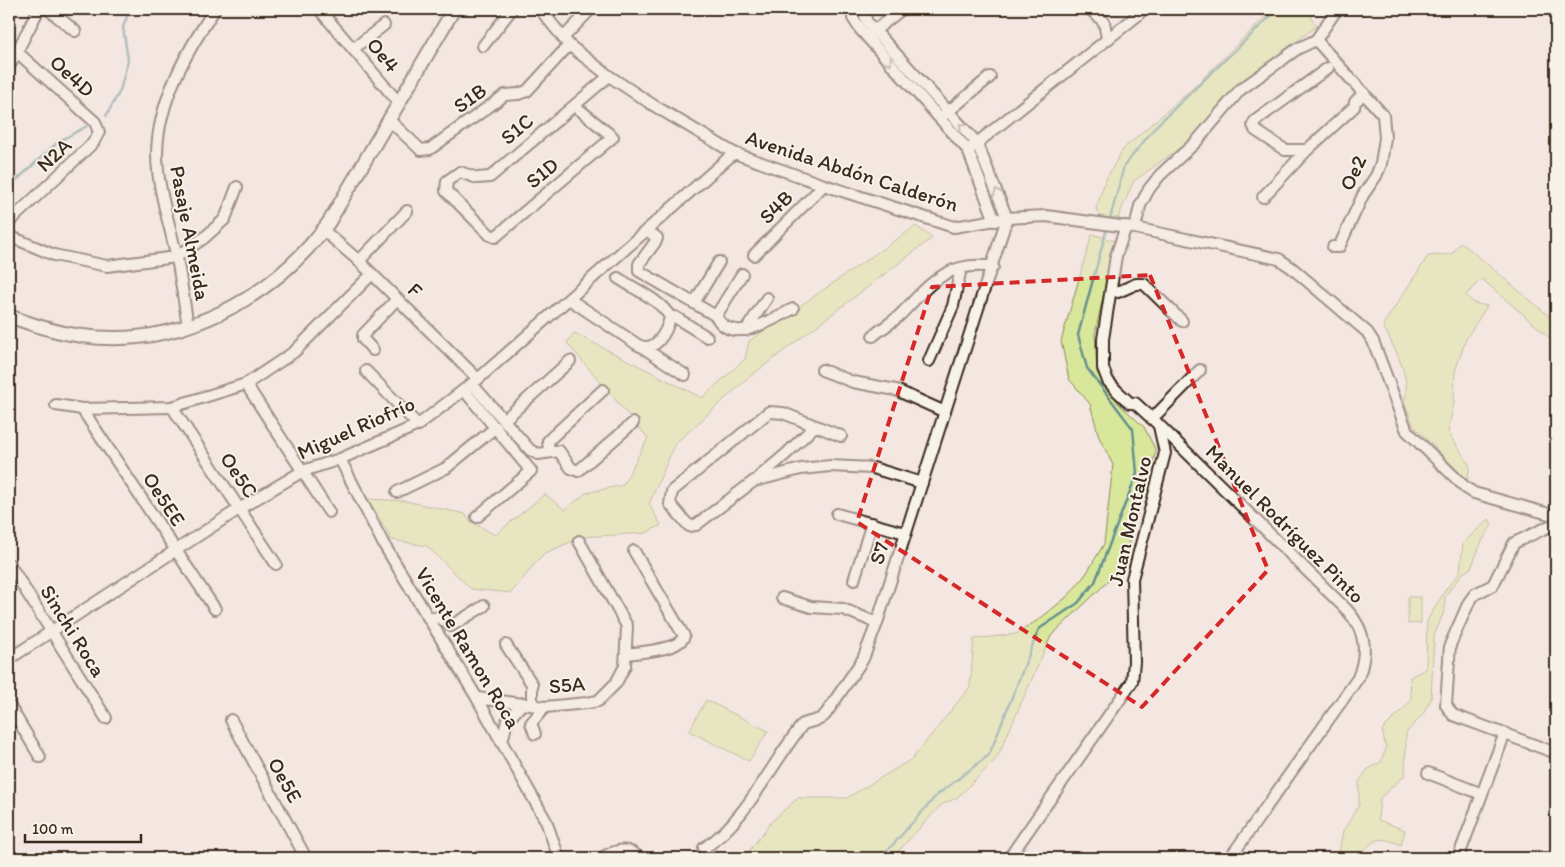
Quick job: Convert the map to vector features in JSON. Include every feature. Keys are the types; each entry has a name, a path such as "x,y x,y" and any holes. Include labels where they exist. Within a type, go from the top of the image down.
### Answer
{"main road":[{"path":"9,316 60,333 103,338 152,336 188,326 232,308 265,287 303,253 323,230 454,9"}],"street":[{"path":"12,59 39,9"},
{"path":"48,9 75,31"},
{"name":"Pasaje Almeida","path":"188,326 176,256 158,179 157,152 160,126 174,83 215,9"},
{"name":"Oe4","path":"319,9 399,103"},
{"path":"483,46 512,9"},
{"name":"Avenida Abdón Calderón","path":"540,9 566,42 609,76 653,105 734,153 824,185 954,227 1007,218 1046,216 1126,226 1263,254 1279,260 1292,268 1366,332 1372,341 1401,420 1408,431 1461,484 1474,494 1556,516"},
{"name":"S1B","path":"389,120 421,150 430,149 505,96 527,90 591,9"},
{"path":"853,9 854,18 906,72 948,111 977,143 1007,218"},
{"path":"863,9 871,34"},
{"path":"871,34 902,9"},
{"path":"1090,9 1104,22 1107,38"},
{"path":"968,150 1140,12 1148,9"},
{"path":"1135,403 1135,398 1113,376 1108,362 1126,226 1160,175 1196,142 1228,102 1259,75 1297,49 1316,40 1337,9"},
{"path":"353,50 384,25"},
{"name":"Oe2","path":"1316,40 1383,115 1385,138 1381,164 1376,176 1363,195 1340,247 1333,247"},
{"name":"Oe4D","path":"12,59 95,122 99,132"},
{"path":"1291,167 1291,156 1254,130 1253,125 1255,121 1328,68"},
{"path":"906,72 940,119 968,150 995,221"},
{"name":"S1C","path":"495,237 490,235 446,191 447,181 460,172 477,178 490,177 609,76"},
{"path":"940,119 990,77"},
{"path":"1263,197 1307,150 1354,107 1355,102 1367,96"},
{"name":"S1D","path":"495,237 613,137 575,106"},
{"name":"N2A","path":"9,222 85,152 99,132"},
{"path":"1285,150 1307,150"},
{"name":"Miguel Riofrío","path":"9,660 176,550 303,471 340,459 418,424 471,384 734,153"},
{"name":"S4B","path":"754,255 824,185"},
{"path":"9,236 54,255 107,266 176,256 204,238 225,219 237,188"},
{"path":"359,261 407,211"},
{"name":"S7","path":"704,848 720,836 735,820 803,724 820,719 825,714 864,658 993,267 1007,218"},
{"name":"F","path":"323,230 359,261 397,299 471,384 500,423"},
{"path":"646,230 657,238 639,264 639,271 716,316 723,324 736,331 746,330 793,309"},
{"path":"1123,241 1116,256 1103,339 1102,363 1106,377 1130,403 1135,403 1155,422 1200,370"},
{"path":"694,303 719,262"},
{"path":"873,336 899,316 926,286 940,275 961,268 993,267"},
{"path":"929,361 953,306 961,268"},
{"path":"56,405 82,410 172,407 246,384 294,352 372,274"},
{"path":"716,316 742,274"},
{"path":"618,278 667,311 670,317"},
{"path":"1118,292 1136,284 1144,284 1182,321"},
{"path":"746,330 767,298"},
{"path":"373,350 363,339 363,335 397,299"},
{"path":"568,299 685,375"},
{"path":"645,349 651,348 659,341 670,317"},
{"path":"670,317 675,317 707,337"},
{"path":"397,492 446,468 570,361"},
{"path":"822,370 853,382 896,390 945,412"},
{"path":"366,371 418,424"},
{"path":"246,384 329,512"},
{"path":"550,451 548,441 603,390"},
{"name":"Oe5C","path":"172,407 276,564"},
{"name":"Oe5EE","path":"82,410 214,609"},
{"path":"815,426 754,481 696,525 689,526 670,504 672,491 769,412 783,413 841,436"},
{"name":"Juan Montalvo","path":"1009,858 1132,682 1134,662 1132,579 1165,453 1155,422"},
{"name":"Manuel Rodríguez Pinto","path":"1155,422 1347,610 1358,624 1364,638 1363,664 1358,678 1230,858"},
{"path":"500,423 530,450 538,454 559,451 571,468 578,471 633,423"},
{"path":"477,517 531,471 500,423"},
{"path":"785,455 787,466 793,471"},
{"name":"Vicente Ramon Roca","path":"340,459 383,544 477,698 546,822 559,858"},
{"path":"754,481 793,471 830,466 859,467 886,471 922,483"},
{"path":"838,514 905,533"},
{"path":"1556,523 1514,543 1493,585 1475,594 1468,602 1450,645 1446,705 1448,711 1453,715 1556,753"},
{"path":"854,580 872,524"},
{"name":"S5A","path":"477,698 545,707 598,701 616,683 625,666 627,654 626,626 579,541"},
{"path":"627,654 674,645 681,641 684,636 634,551"},
{"name":"Sinchi Roca","path":"9,564 106,718"},
{"path":"782,598 811,607 843,609 877,623"},
{"path":"429,619 439,617 450,626 484,606"},
{"path":"502,742 507,721 528,704 532,684 506,644"},
{"path":"9,705 40,757"},
{"path":"535,734 530,723 545,707"},
{"name":"Oe5E","path":"231,720 306,858"},
{"path":"1458,858 1505,734"},
{"path":"1428,773 1482,794"},
{"path":"601,858 619,849 631,851 640,858"}],"highlighted area":[{"path":"1150,275 1268,570 1142,707 857,522 932,287"}],"green space":[{"path":"1273,9 1312,9 1311,18 1317,26 1240,83 1190,140 1133,182 1118,218 1100,217 1096,209 1105,181 1123,149 1193,88"},
{"path":"916,226 932,238 748,378 675,444 649,504 661,525 646,533 582,537 543,554 511,593 471,589 427,546 392,540 368,499 405,501 465,514 470,521 495,535 545,494 565,510 586,493 623,485 648,438 567,343 574,333 702,398 745,359 749,341"},
{"path":"1092,234 1115,241 1095,334 1097,373 1118,403 1144,427 1156,451 1121,569 1051,636 997,758 958,797 941,805 892,858 744,858 772,821 798,798 847,798 912,759 970,687 974,639 1016,634 1041,618 1069,595 1086,574 1104,544 1113,465 1099,437 1090,404 1069,379 1061,341"},
{"path":"1461,242 1556,322 1556,343 1482,279 1466,295 1474,303 1487,306 1466,339 1455,371 1454,402 1448,432 1470,466 1467,480 1414,426 1404,402 1406,383 1401,363 1383,325 1428,256 1452,254"},
{"path":"1489,519 1492,525 1482,541 1471,568 1463,573 1445,596 1445,609 1434,636 1431,699 1423,714 1406,733 1405,775 1380,798 1378,820 1405,830 1401,845 1380,840 1372,843 1357,858 1338,858 1343,831 1359,805 1359,782 1367,770 1381,762 1386,748 1382,730 1411,701 1410,677 1426,669 1427,621 1446,589 1460,572 1463,543"},
{"path":"1408,597 1421,597 1421,623 1408,624"},
{"path":"706,700 768,731 749,761 689,731"}],"waterway":[{"path":"106,116 120,91 128,60 123,27 130,9"},
{"path":"1109,223 1124,166 1157,125 1278,9"},
{"path":"9,187 58,142 87,126"},
{"path":"878,858 889,849 937,795 989,755 1039,629 1078,603 1095,582 1137,473 1133,429 1087,368 1078,335 1107,228"}]}
